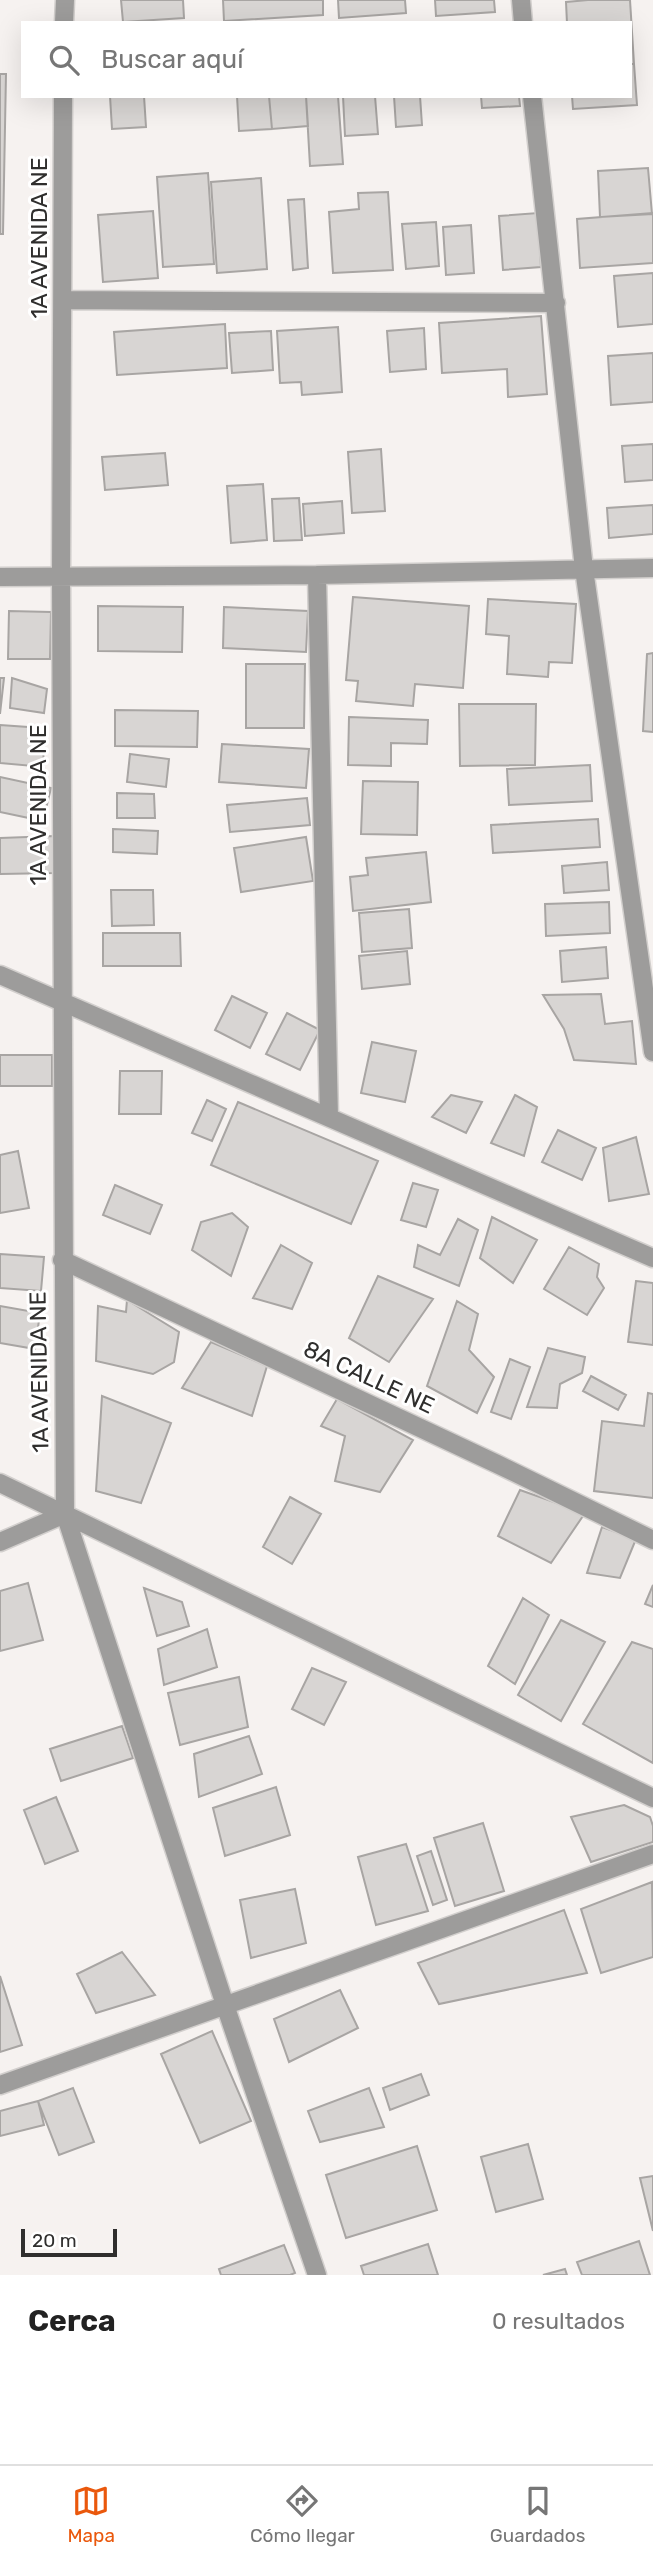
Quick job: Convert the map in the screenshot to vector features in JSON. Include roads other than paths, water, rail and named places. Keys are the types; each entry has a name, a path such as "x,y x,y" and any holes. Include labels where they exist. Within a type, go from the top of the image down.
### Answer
{"street":[{"path":"64,21 65,0"},
{"path":"521,0 523,21"},
{"name":"1A AVENIDA NE","path":"63,98 61,576 65,1514 225,2005 317,2275"},
{"path":"531,98 584,569 653,1052"},
{"path":"63,300 556,303"},
{"path":"0,577 317,575 653,568"},
{"path":"317,575 329,1117"},
{"path":"0,975 653,1258"},
{"name":"8A CALLE NE","path":"62,1260 496,1464 653,1541"},
{"path":"0,1483 653,1798"},
{"path":"0,1542 65,1514"},
{"path":"0,2085 653,1854"}]}
